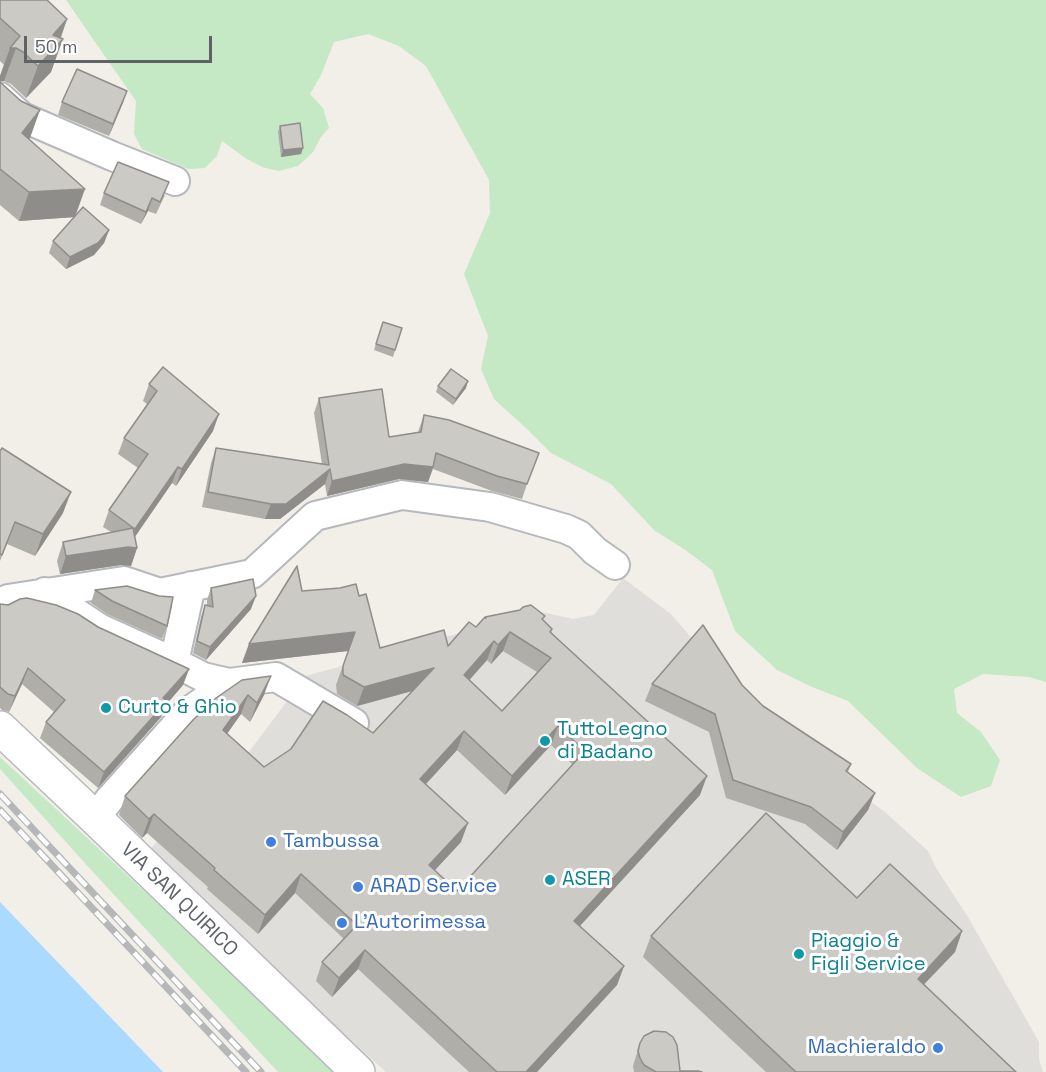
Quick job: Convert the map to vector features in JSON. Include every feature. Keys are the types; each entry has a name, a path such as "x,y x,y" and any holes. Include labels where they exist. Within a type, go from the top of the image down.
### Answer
{"main road":[{"name":"VIA SAN QUIRICO","path":"0,728 358,1072"}],"street":[{"path":"0,97 22,117 175,181"},
{"path":"0,604 9,599 45,592 124,581 160,593 252,574 315,516 402,495 490,507 566,529 579,535 595,551 615,565"},
{"path":"174,662 191,586"},
{"path":"45,592 99,628 203,677 230,683 276,677 354,723"},
{"path":"95,818 188,712 230,683"}],"shaded area":[{"path":"623,578 671,614 696,643 736,702 885,812 928,851 1039,1042 1039,1059 1043,1072 386,1072 147,853 181,814 242,761 306,676 538,611 573,619 594,615"}],"green space":[{"path":"66,0 1046,0 1046,682 1029,677 983,674 954,689 957,713 981,732 1000,760 991,786 961,797 917,768 848,701 777,670 735,631 712,570 655,531 611,484 551,453 494,399 481,369 488,336 464,274 490,213 489,180 426,66 399,46 368,34 334,42 321,75 310,94 323,108 329,128 313,152 298,166 279,171 262,167 222,141 217,156 205,168 188,169 142,149 134,134 136,101"},
{"path":"0,757 337,1072 278,1072 0,769"}],"water":[{"path":"0,902 163,1072 0,1072"}],"building":[{"path":"0,0 47,0 67,19 53,35 63,39 38,66 23,52 10,48 20,36 0,18"},
{"path":"77,69 127,91 113,124 62,102"},
{"path":"0,82 21,101 40,110 22,133 85,189 29,192 0,169"},
{"path":"300,123 303,148 283,150 280,126"},
{"path":"118,162 169,182 160,202 152,198 146,212 104,193"},
{"path":"83,207 109,230 98,243 70,257 53,241"},
{"path":"383,322 402,328 395,350 376,344"},
{"path":"163,367 219,414 182,469 178,467 135,529 109,510 148,454 124,438 157,391 149,384"},
{"path":"451,369 468,381 456,399 438,386"},
{"path":"382,389 389,437 421,432 424,415 449,420 539,453 527,484 497,476 436,453 433,467 404,464 332,481 330,469 286,504 271,504 208,492 216,448 329,465 319,398"},
{"path":"2,448 71,492 43,534 15,522 2,555 0,554 0,451"},
{"path":"133,528 137,548 128,547 66,556 63,542"},
{"path":"297,566 302,591 340,588 356,584 359,596 366,594 380,648 444,630 448,646 469,622 476,627 485,617 520,610 531,605 545,616 542,619 552,629 550,632 707,776 574,921 624,966 526,1072 497,1072 365,950 339,978 322,962 357,925 301,874 265,915 154,814 149,819 125,796 193,720 216,698 242,680 271,676 257,703 248,695 223,730 264,767 291,749 323,701 373,733 434,668 364,687 343,675 343,666 355,632 249,644","holes":["510,632 551,658 502,711 464,675 494,641 498,645","558,726 585,751 457,891 429,865 468,823 420,779 464,731 512,776"]},
{"path":"253,579 256,596 210,647 197,641 205,605 213,607 211,588"},
{"path":"127,586 159,596 173,597 167,626 112,601 95,590"},
{"path":"27,598 56,605 78,614 98,627 189,669 163,698 167,701 104,772 46,722 65,700 28,668 15,696 8,694 0,687 0,604 8,605"},
{"path":"703,625 742,685 763,706 851,764 846,771 875,793 843,832 811,807 733,780 715,714 652,684"},
{"name":"Piaggio & Figli Service","path":"766,813 857,898 890,864 962,931 918,979 1016,1072 796,1072 651,936"},
{"path":"654,1031 666,1032 673,1037 677,1045 680,1071 702,1072 656,1072 644,1065 638,1051 640,1043 644,1036"}],"railway":[{"path":"0,794 261,1072"},
{"path":"0,810 246,1072"}],"place":[{"name":"Curto & Ghio","path":"106,708"},
{"name":"TuttoLegno di Badano","path":"545,741"},
{"name":"Tambussa","path":"271,842"},
{"name":"ASER","path":"550,880"},
{"name":"ARAD Service","path":"358,887"},
{"name":"L'Autorimessa","path":"342,923"},
{"name":"Piaggio & Figli Service","path":"799,954"},
{"name":"Machieraldo","path":"938,1048"}]}
